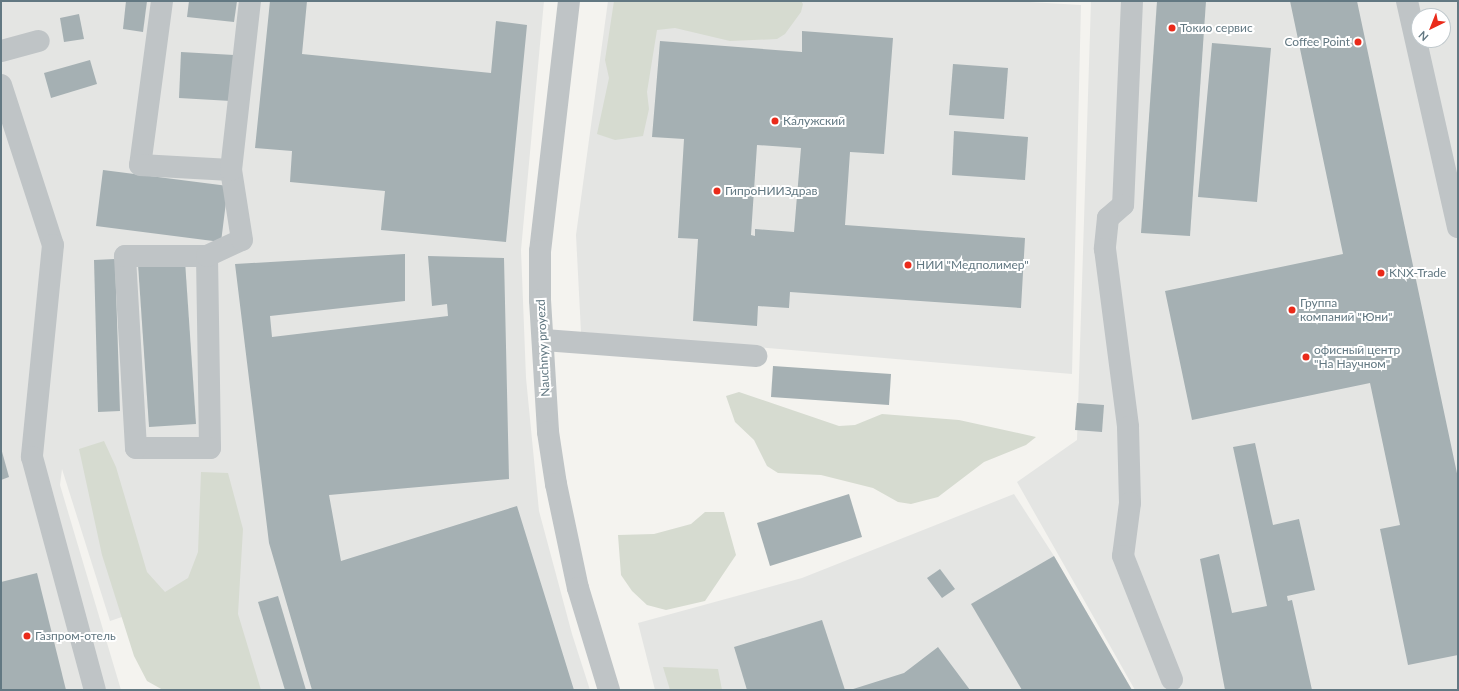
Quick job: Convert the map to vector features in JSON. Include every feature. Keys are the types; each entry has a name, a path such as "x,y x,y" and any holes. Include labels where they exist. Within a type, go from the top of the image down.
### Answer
{"street":[{"path":"162,1 140,165 231,170"},
{"path":"207,256 210,448 136,448 125,256 207,256 242,240 231,170 250,1"},
{"name":"Nauchnyy proyezd","path":"569,1 540,251 540,300 544,340 548,432 556,484 578,588 609,690"},
{"path":"1132,1 1123,206 1108,218 1105,249 1128,427 1130,503 1123,556 1172,680"},
{"path":"1407,1 1458,227"},
{"path":"1,51 39,41"},
{"path":"1,85 53,245 32,457 95,690"},
{"path":"544,340 756,356"}],"shaded area":[{"path":"1,1 544,1 521,250 526,378 539,511 572,634 590,690 256,690 226,582 110,621 62,469 60,485 121,690 1,690"},
{"path":"608,1 1010,1 1081,5 1072,374 581,332 576,235"},
{"path":"614,1 801,1 803,4 801,12 785,34 777,39 730,41 675,28 657,30 647,92 649,109 643,136 615,140 597,134 609,78 605,60"},
{"path":"1091,1 1458,1 1458,690 1135,690 1017,482 1077,440"},
{"path":"739,392 839,426 855,425 882,414 959,420 1036,437 1026,445 984,462 938,497 911,504 898,502 873,488 821,475 778,473 767,466 754,440 735,422 726,396"},
{"path":"104,441 116,467 147,572 165,592 188,578 198,552 201,472 228,473 243,529 238,614 261,690 163,690 147,681 134,656 102,555 79,449"},
{"path":"1014,494 1054,556 1132,690 655,690 638,623 802,578"},
{"path":"705,512 724,512 736,555 705,601 666,610 647,605 632,591 621,575 618,535 654,534 691,524"},
{"path":"663,667 718,669 722,690 670,690"}],"building":[{"path":"126,1 147,1 143,32 123,29"},
{"path":"189,1 237,1 234,22 187,17"},
{"path":"270,1 307,1 302,54 491,73 496,21 527,25 506,242 381,230 385,191 290,182 292,151 255,148"},
{"path":"1157,1 1206,1 1190,236 1141,233"},
{"name":"офисный центр \"На Научном\"","path":"1290,1 1357,1 1458,478 1458,655 1408,665 1380,529 1400,525 1370,383 1192,420 1165,291 1343,254"},
{"path":"79,14 84,39 64,42 60,18"},
{"path":"802,31 893,38 884,154 850,152 845,225 1025,238 1021,308 790,292 789,308 758,306 757,326 693,321 698,239 678,238 684,139 652,137 660,41 802,52","holes":["757,145 801,148 794,232 755,229 755,236 751,235"]},
{"path":"1212,43 1271,48 1257,202 1198,197"},
{"path":"181,52 234,55 231,101 179,98"},
{"path":"90,60 97,84 51,98 44,73"},
{"path":"953,64 1008,68 1004,119 949,115"},
{"path":"954,131 1028,137 1025,180 952,175"},
{"path":"103,170 228,186 221,242 96,226"},
{"path":"405,254 405,301 270,316 272,337 448,316 447,304 432,306 428,256 504,258 509,479 329,495 341,561 517,506 574,690 312,690 269,543 235,264"},
{"path":"115,259 120,411 98,412 94,260"},
{"path":"185,261 196,424 149,427 138,264"},
{"path":"773,366 891,374 889,405 771,397"},
{"path":"1077,403 1104,405 1102,432 1075,430"},
{"path":"1255,443 1273,525 1299,519 1315,590 1287,596 1288,601 1292,600 1312,690 1225,690 1200,559 1219,554 1232,613 1267,606 1233,447"},
{"path":"1,448 9,477 1,480"},
{"path":"849,494 862,537 770,566 757,523"},
{"path":"1054,556 1132,690 1022,690 971,604"},
{"path":"940,569 955,589 942,598 927,578"},
{"name":"Газпром-отель","path":"37,573 66,690 1,690 1,582"},
{"path":"278,596 306,690 285,690 258,602"},
{"path":"822,620 845,690 747,690 734,647"},
{"path":"938,647 970,690 850,690 904,673"}],"place":[{"name":"Токио сервис","path":"1172,28"},
{"name":"Coffee Point","path":"1358,42"},
{"name":"Калужский","path":"775,121"},
{"name":"ГипроНИИЗдрав","path":"717,191"},
{"name":"НИИ \"Медполимер\"","path":"908,265"},
{"name":"KNX-Trade","path":"1381,273"},
{"name":"Группа компаний \"Юни\"","path":"1292,310"},
{"name":"офисный центр \"На Научном\"","path":"1306,357"},
{"name":"Газпром-отель","path":"27,636"}]}
